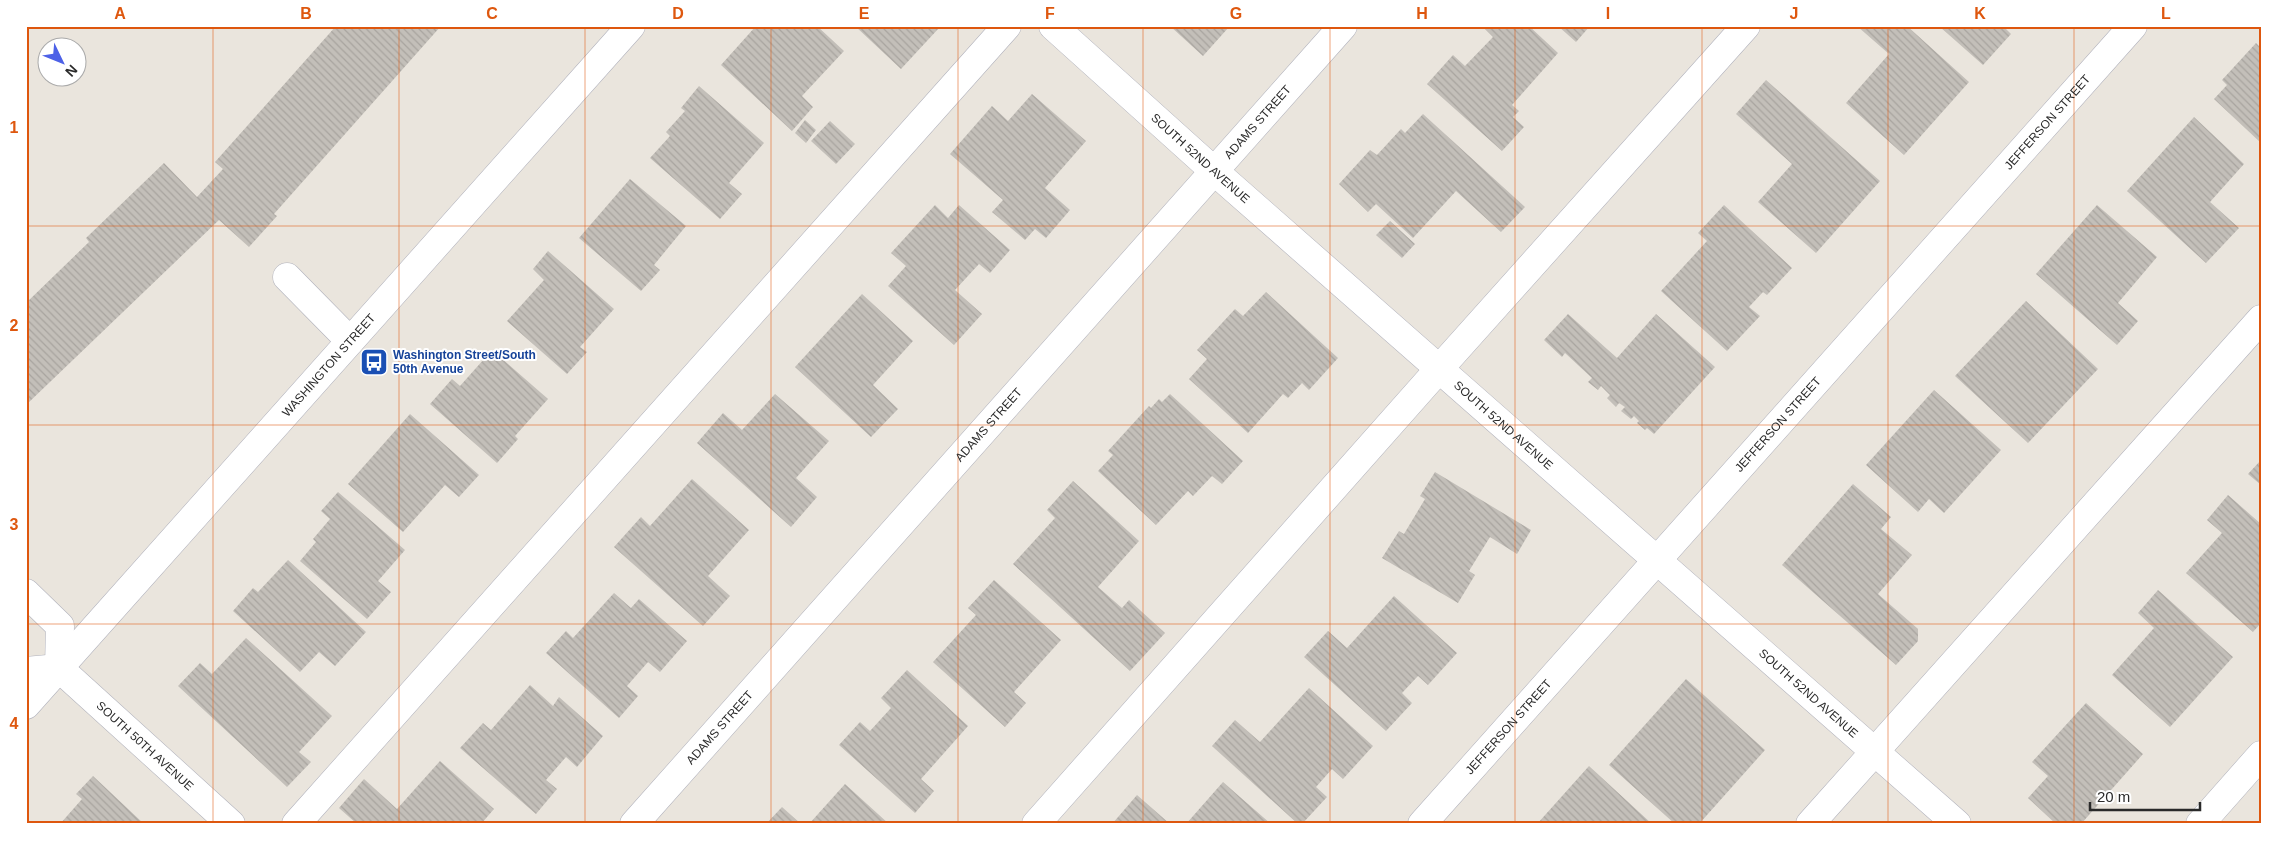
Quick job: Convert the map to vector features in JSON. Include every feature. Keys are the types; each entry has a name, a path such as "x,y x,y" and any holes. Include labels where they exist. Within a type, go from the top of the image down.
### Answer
{"street":[{"name":"WASHINGTON STREET","path":"26,704 631,26"},
{"path":"296,824 1007,26"},
{"name":"SOUTH 52ND AVENUE","path":"1053,26 1214,171 1957,824"},
{"name":"ADAMS STREET","path":"634,824 1343,26"},
{"path":"1036,824 1746,26"},
{"name":"JEFFERSON STREET","path":"1422,824 2133,26"},
{"path":"287,277 350,341"},
{"path":"1810,824 2261,319"},
{"path":"26,593 60,626 59,668 26,672"},
{"name":"SOUTH 50TH AVENUE","path":"59,668 231,824"},
{"path":"2200,824 2261,755"}],"building":[{"path":"336,26 441,26 274,214 277,216 249,247 219,220 26,405 26,303 89,242 86,238 164,163 197,197 223,169 215,162"},
{"path":"756,26 817,26 844,51 802,96 813,107 792,131 721,65"},
{"path":"855,26 937,26 939,28 901,69"},
{"path":"1170,26 1227,26 1229,27 1203,56"},
{"path":"1482,26 1529,26 1558,53 1512,105 1519,111 1513,117 1524,127 1502,151 1427,84 1453,55 1465,66 1493,37"},
{"path":"1558,26 1590,26 1576,42"},
{"path":"1857,26 1907,26 1969,82 1904,155 1846,103 1889,54"},
{"path":"1939,26 2003,26 2011,34 1983,65"},
{"path":"2256,43 2261,48 2261,143 2214,99 2227,85 2222,80"},
{"path":"1766,80 1880,181 1816,253 1758,202 1792,164 1736,114"},
{"path":"699,86 764,143 729,183 742,194 720,219 650,158 670,136 666,132 685,111 681,108"},
{"path":"1032,94 1086,141 1045,188 1070,210 1046,238 1035,229 1025,240 992,212 1003,200 950,154 992,106 1008,121"},
{"path":"1423,114 1525,207 1501,232 1456,191 1413,238 1376,204 1368,212 1339,184 1370,150 1377,155 1401,129 1405,133"},
{"path":"2194,117 2244,164 2210,202 2239,228 2206,263 2127,191"},
{"path":"805,120 816,130 806,143 795,133"},
{"path":"830,121 855,144 836,164 811,141"},
{"path":"630,179 686,226 654,265 660,270 641,291 579,238"},
{"path":"935,205 948,218 959,205 1010,250 990,273 979,264 955,290 982,314 954,345 888,286 906,266 891,253"},
{"path":"1724,205 1792,268 1767,295 1763,292 1749,307 1760,316 1727,351 1661,291 1707,241 1698,233"},
{"path":"2097,205 2157,257 2118,303 2138,321 2117,345 2036,274"},
{"path":"1390,221 1415,244 1402,258 1376,235"},
{"path":"548,251 614,309 580,347 587,352 567,374 507,321 544,280 533,269"},
{"path":"1266,292 1338,358 1309,390 1302,383 1288,398 1283,394 1248,433 1189,379 1207,359 1197,350 1235,309 1243,316"},
{"path":"862,294 913,341 873,385 898,409 871,437 795,367"},
{"path":"2026,301 2098,369 2028,443 1955,376"},
{"path":"1568,314 1617,358 1656,314 1715,367 1654,434 1647,428 1645,430 1637,423 1639,421 1634,416 1631,419 1621,411 1625,407 1619,403 1616,407 1607,398 1610,395 1601,386 1598,390 1588,382 1592,378 1565,353 1562,357 1544,340"},
{"path":"492,350 548,399 515,436 518,439 497,463 430,404 452,379 460,386"},
{"path":"1934,390 2001,450 1944,513 1929,499 1918,512 1866,465"},
{"path":"775,394 829,441 796,478 817,497 791,527 697,443 723,413 742,430"},
{"path":"1170,394 1243,461 1222,484 1212,476 1193,496 1188,491 1156,525 1098,471 1113,455 1108,451 1149,406 1151,408 1159,399 1162,402"},
{"path":"410,414 479,475 459,497 445,485 403,532 348,484"},
{"path":"2261,460 2261,485 2248,474"},
{"path":"1435,472 1531,530 1517,554 1490,537 1469,571 1475,575 1458,603 1382,558 1399,531 1404,534 1425,499 1420,496"},
{"path":"692,479 749,530 708,576 730,596 703,626 614,547 641,517 650,526"},
{"path":"1073,481 1139,541 1098,587 1122,608 1129,600 1165,633 1130,671 1013,564 1055,518 1047,510"},
{"path":"1853,484 1891,517 1881,529 1912,555 1878,594 1918,629 1918,641 1896,665 1782,565"},
{"path":"338,492 405,550 378,581 391,592 367,619 300,561 316,542 313,539 330,519 321,511"},
{"path":"2228,495 2261,524 2261,623 2253,632 2186,573 2222,533 2207,520"},
{"path":"288,560 366,632 335,666 319,652 300,672 233,611 253,588 258,592"},
{"path":"994,580 1061,640 1014,692 1026,703 1005,727 933,662 976,615 968,608"},
{"path":"2158,590 2233,657 2170,727 2112,675 2154,628 2138,613"},
{"path":"614,593 631,608 639,599 687,641 660,672 648,662 627,686 638,696 619,718 546,653 566,631 573,638"},
{"path":"1394,596 1457,653 1428,685 1418,676 1402,693 1412,703 1386,731 1304,657 1328,631 1347,648"},
{"path":"246,638 332,716 299,752 311,762 287,787 178,686 200,663 212,674"},
{"path":"907,670 968,726 921,779 934,791 915,813 839,745 860,722 870,731 891,708 881,698"},
{"path":"1686,679 1765,750 1699,824 1675,824 1609,765"},
{"path":"530,685 553,706 559,697 603,736 577,767 566,757 546,780 557,789 536,814 460,748 483,723 491,730"},
{"path":"1309,688 1373,746 1343,779 1332,769 1316,787 1327,797 1302,824 1298,824 1212,746 1235,720 1260,742"},
{"path":"2086,703 2143,754 2081,824 2056,824 2028,798 2048,776 2032,762"},
{"path":"440,761 494,809 481,824 357,824 339,808 364,779 397,809"},
{"path":"1589,766 1652,824 1537,824"},
{"path":"93,776 144,824 60,824 82,799 76,794"},
{"path":"1223,782 1240,797 1271,824 1186,824"},
{"path":"845,784 889,824 809,824"},
{"path":"1137,795 1170,824 1112,824"},
{"path":"782,807 801,824 766,824"}],"place":[{"name":"Washington Street/South 50th Avenue","path":"374,362"}]}
